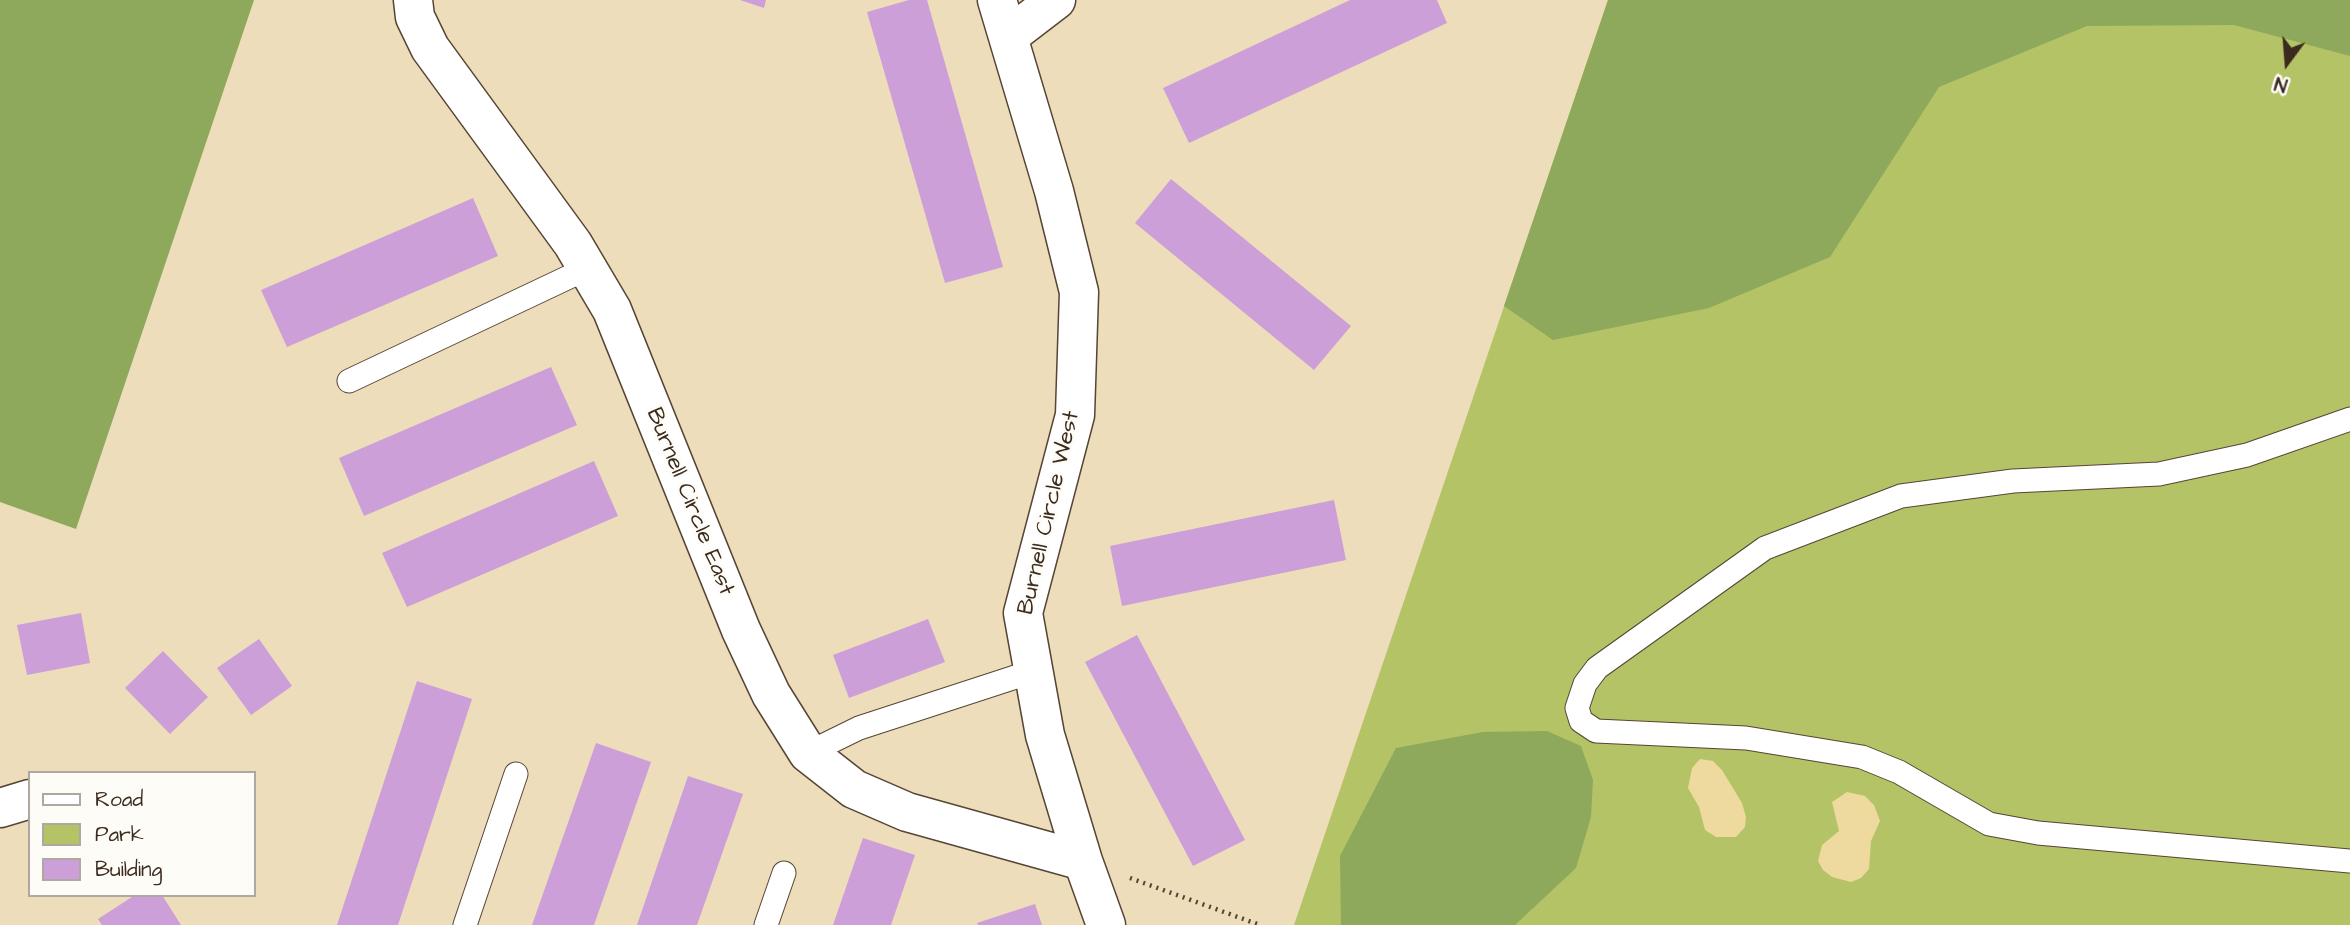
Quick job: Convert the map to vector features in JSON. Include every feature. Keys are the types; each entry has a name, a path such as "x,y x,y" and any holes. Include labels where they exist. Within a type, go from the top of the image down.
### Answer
{"street":[{"name":"Burnell Circle East","path":"412,0 415,17 430,48 588,268 612,310 741,630 771,695 808,752 854,789 907,812 1083,861"},
{"name":"Burnell Circle West","path":"997,0 1054,191 1079,292 1075,415 1023,613 1045,735 1083,861 1106,925"},
{"path":"1009,36 1056,0"},
{"path":"0,807 28,800"}],"lane":[{"path":"349,381 588,268"},
{"path":"2350,419 2247,456 2159,474 2000,482 1901,496 1854,513 1765,548 1597,668 1585,684 1577,708 1581,721 1596,731 1746,738 1861,757 1899,772 1989,824 2038,833 2350,861"},
{"path":"808,752 859,728 1034,671"},
{"path":"465,925 516,774"},
{"path":"766,925 784,873"}],"path":[{"path":"1083,861 1260,925"}],"green space":[{"path":"0,0 254,0 76,529 0,502"},
{"path":"1608,0 2350,0 2350,925 1294,925"},
{"path":"1608,0 2350,0 2350,56 2234,25 2087,26 1939,87 1830,257 1709,308 1553,340 1504,306"},
{"path":"1547,731 1581,746 1593,780 1591,817 1576,868 1515,925 1341,925 1340,856 1396,748 1483,732"}],"sand":[{"path":"1700,759 1713,761 1722,770 1742,803 1746,817 1745,827 1736,837 1716,837 1705,830 1699,807 1688,788 1692,768"},
{"path":"1847,792 1865,796 1874,805 1880,821 1871,841 1869,869 1861,878 1851,882 1832,877 1823,870 1818,861 1822,845 1839,831 1832,802"}],"building":[{"path":"740,0 766,0 764,8"},
{"path":"909,0 927,0 1003,267 945,283 867,12"},
{"path":"1350,0 1437,0 1447,23 1189,143 1163,88"},
{"path":"1171,179 1351,326 1314,370 1135,223"},
{"path":"473,198 498,256 287,347 261,290"},
{"path":"551,367 577,425 364,516 339,458"},
{"path":"594,461 618,516 407,607 382,553"},
{"path":"1334,500 1346,560 1122,606 1110,546"},
{"path":"81,613 90,663 27,675 17,625"},
{"path":"928,619 945,662 849,698 833,655"},
{"path":"1137,635 1245,840 1193,866 1085,662"},
{"path":"259,639 292,686 251,715 217,668"},
{"path":"163,651 208,697 170,734 125,688"},
{"path":"417,681 472,699 398,925 337,925"},
{"path":"596,743 651,762 594,925 532,925"},
{"path":"688,776 743,794 697,925 637,925"},
{"path":"863,838 915,855 891,925 833,925"},
{"path":"132,897 163,897 181,925 102,925 98,919"},
{"path":"1035,904 1042,925 977,923"}]}
